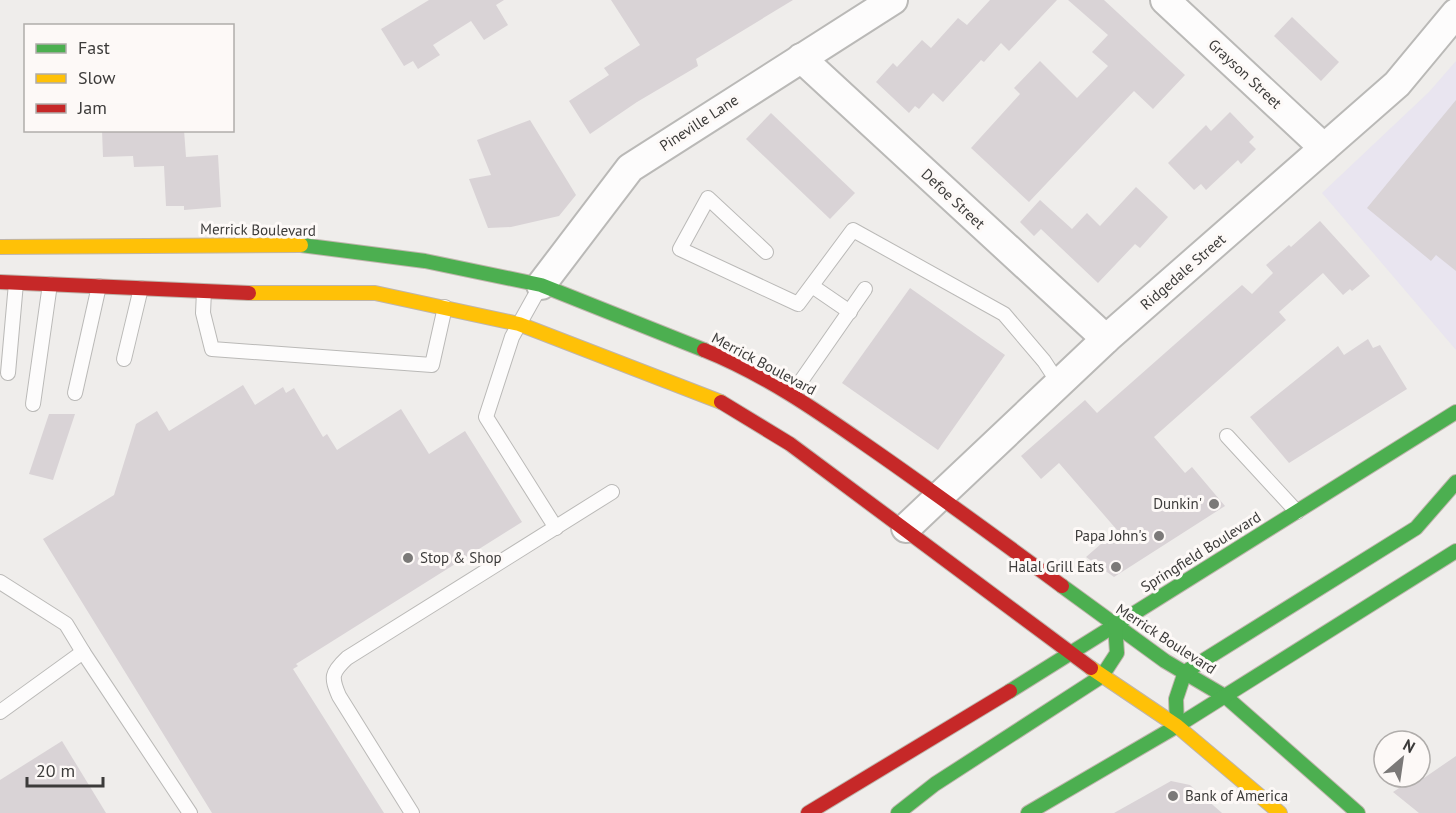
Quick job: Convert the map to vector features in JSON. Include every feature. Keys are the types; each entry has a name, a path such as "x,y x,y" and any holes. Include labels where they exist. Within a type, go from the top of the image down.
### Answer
{"main road":[{"name":"Merrick Boulevard","path":"0,247 297,244 425,261 542,285 727,359 792,394 941,497 1115,625 1185,672 1226,696 1358,813"},
{"path":"0,282 204,291 375,293 519,324 711,396 790,444 906,528 1071,654 1177,726 1280,813"},
{"name":"Springfield Boulevard","path":"808,813 1071,654 1456,412"},
{"path":"1177,726 1174,709 1176,690 1185,672 1416,528 1456,482"},
{"path":"1028,813 1058,806 1177,726 1456,551"},
{"path":"898,813 935,784 1102,676 1112,664 1117,653 1115,625"}],"street":[{"name":"Pineville Lane","path":"542,285 630,168 893,0"},
{"name":"Grayson Street","path":"1165,0 1324,148"},
{"name":"Ridgedale Street","path":"906,528 1106,339 1396,84 1456,13"},
{"name":"Defoe Street","path":"801,58 1106,339"}],"lane":[{"path":"766,252 708,198 680,249 798,304 854,230 1004,314 1044,361 1059,384"},
{"path":"8,373 16,283"},
{"path":"33,404 50,284"},
{"path":"542,285 512,337 486,417 556,528"},
{"path":"75,393 99,286"},
{"path":"812,286 850,312"},
{"path":"124,359 141,288"},
{"path":"792,394 865,289"},
{"path":"204,291 203,313 212,349 432,365 445,307"},
{"path":"1227,436 1297,512"},
{"path":"412,813 339,696 332,681 336,668 347,658 612,492"},
{"path":"0,582 66,624 190,813"},
{"path":"0,712 83,652"}],"shaded area":[{"path":"1456,61 1456,350 1322,193 1429,92"}],"building":[{"path":"429,0 504,0 496,5 508,25 484,40 471,21 433,45 440,55 418,69 413,61 404,66 381,29"},
{"path":"611,0 793,0 696,59 698,66 637,102 590,134 569,101 609,75 604,68 640,45"},
{"path":"990,0 1057,0 1009,51 1001,43 984,62 981,60 943,102 933,93 919,109 915,106 909,113 876,82 893,63 897,67 922,40 931,48 958,18 967,25"},
{"path":"1068,0 1104,0 1185,75 1153,109 1134,91 1029,202 971,148 1020,94 1014,88 1040,61 1077,98 1108,66 1092,52 1108,35"},
{"path":"1292,17 1339,62 1321,81 1274,36"},
{"path":"1456,100 1456,271 1436,255 1431,261 1367,208"},
{"path":"1230,112 1254,137 1249,142 1256,149 1241,164 1238,160 1206,190 1201,184 1194,190 1168,163 1206,125 1211,131"},
{"path":"771,113 855,193 830,219 746,139"},
{"path":"530,120 576,195 559,216 511,227 488,228 469,179 491,175 477,140"},
{"path":"102,132 184,132 186,157 218,155 221,207 184,210 184,206 166,206 164,166 134,167 133,156 103,157"},
{"path":"1136,187 1168,217 1140,248 1135,244 1098,283 1041,229 1034,236 1020,222 1040,200 1072,229 1087,213 1100,226"},
{"path":"1320,221 1370,276 1352,291 1350,289 1343,295 1323,273 1279,312 1286,320 1154,437 1185,473 1192,467 1225,506 1114,577 1086,557 1117,530 1059,463 1041,479 1021,456 1085,400 1097,413 1242,285 1252,294 1273,273 1266,265 1289,245 1291,247"},
{"path":"910,288 1005,355 938,450 842,383"},
{"path":"1368,339 1373,348 1380,345 1407,389 1289,463 1250,417 1338,346 1344,355"},
{"path":"243,385 255,405 283,387 286,393 294,388 323,437 327,434 337,450 401,409 429,454 465,431 522,522 296,664 298,666 293,669 384,813 212,813 43,539 114,495 136,424 157,411 169,431"},
{"path":"49,414 75,414 53,480 29,474"},
{"path":"62,741 106,813 0,813 0,780"},
{"path":"1456,756 1456,813 1419,813 1393,792 1398,789 1432,789 1432,772"},
{"name":"Bank of America","path":"1171,781 1190,785 1222,813 1114,813"}],"traffic: fast":[{"path":"301,245 425,261 541,285 704,350"},
{"path":"1010,691 1456,412"},
{"path":"1177,726 1176,699 1185,672 1416,528 1456,482"},
{"path":"1028,813 1177,726 1456,551"},
{"path":"1062,586 1165,661 1226,697 1358,813"},
{"path":"898,813 935,784 1102,676 1117,653 1115,625"}],"traffic: slow":[{"path":"0,247 301,245"},
{"path":"249,293 375,293 519,324 721,402"},
{"path":"1091,668 1177,726 1280,813"}],"traffic: jam":[{"path":"0,282 249,293"},
{"path":"704,350 769,381 809,406 918,481 1062,586"},
{"path":"721,402 790,444 1091,668"},
{"path":"808,813 1010,691"}],"place":[{"name":"Dunkin'","path":"1214,504"},
{"name":"Papa John's","path":"1159,536"},
{"name":"Stop & Shop","path":"408,558"},
{"name":"Halal Grill Eats","path":"1116,567"},
{"name":"Bank of America","path":"1173,796"}]}
